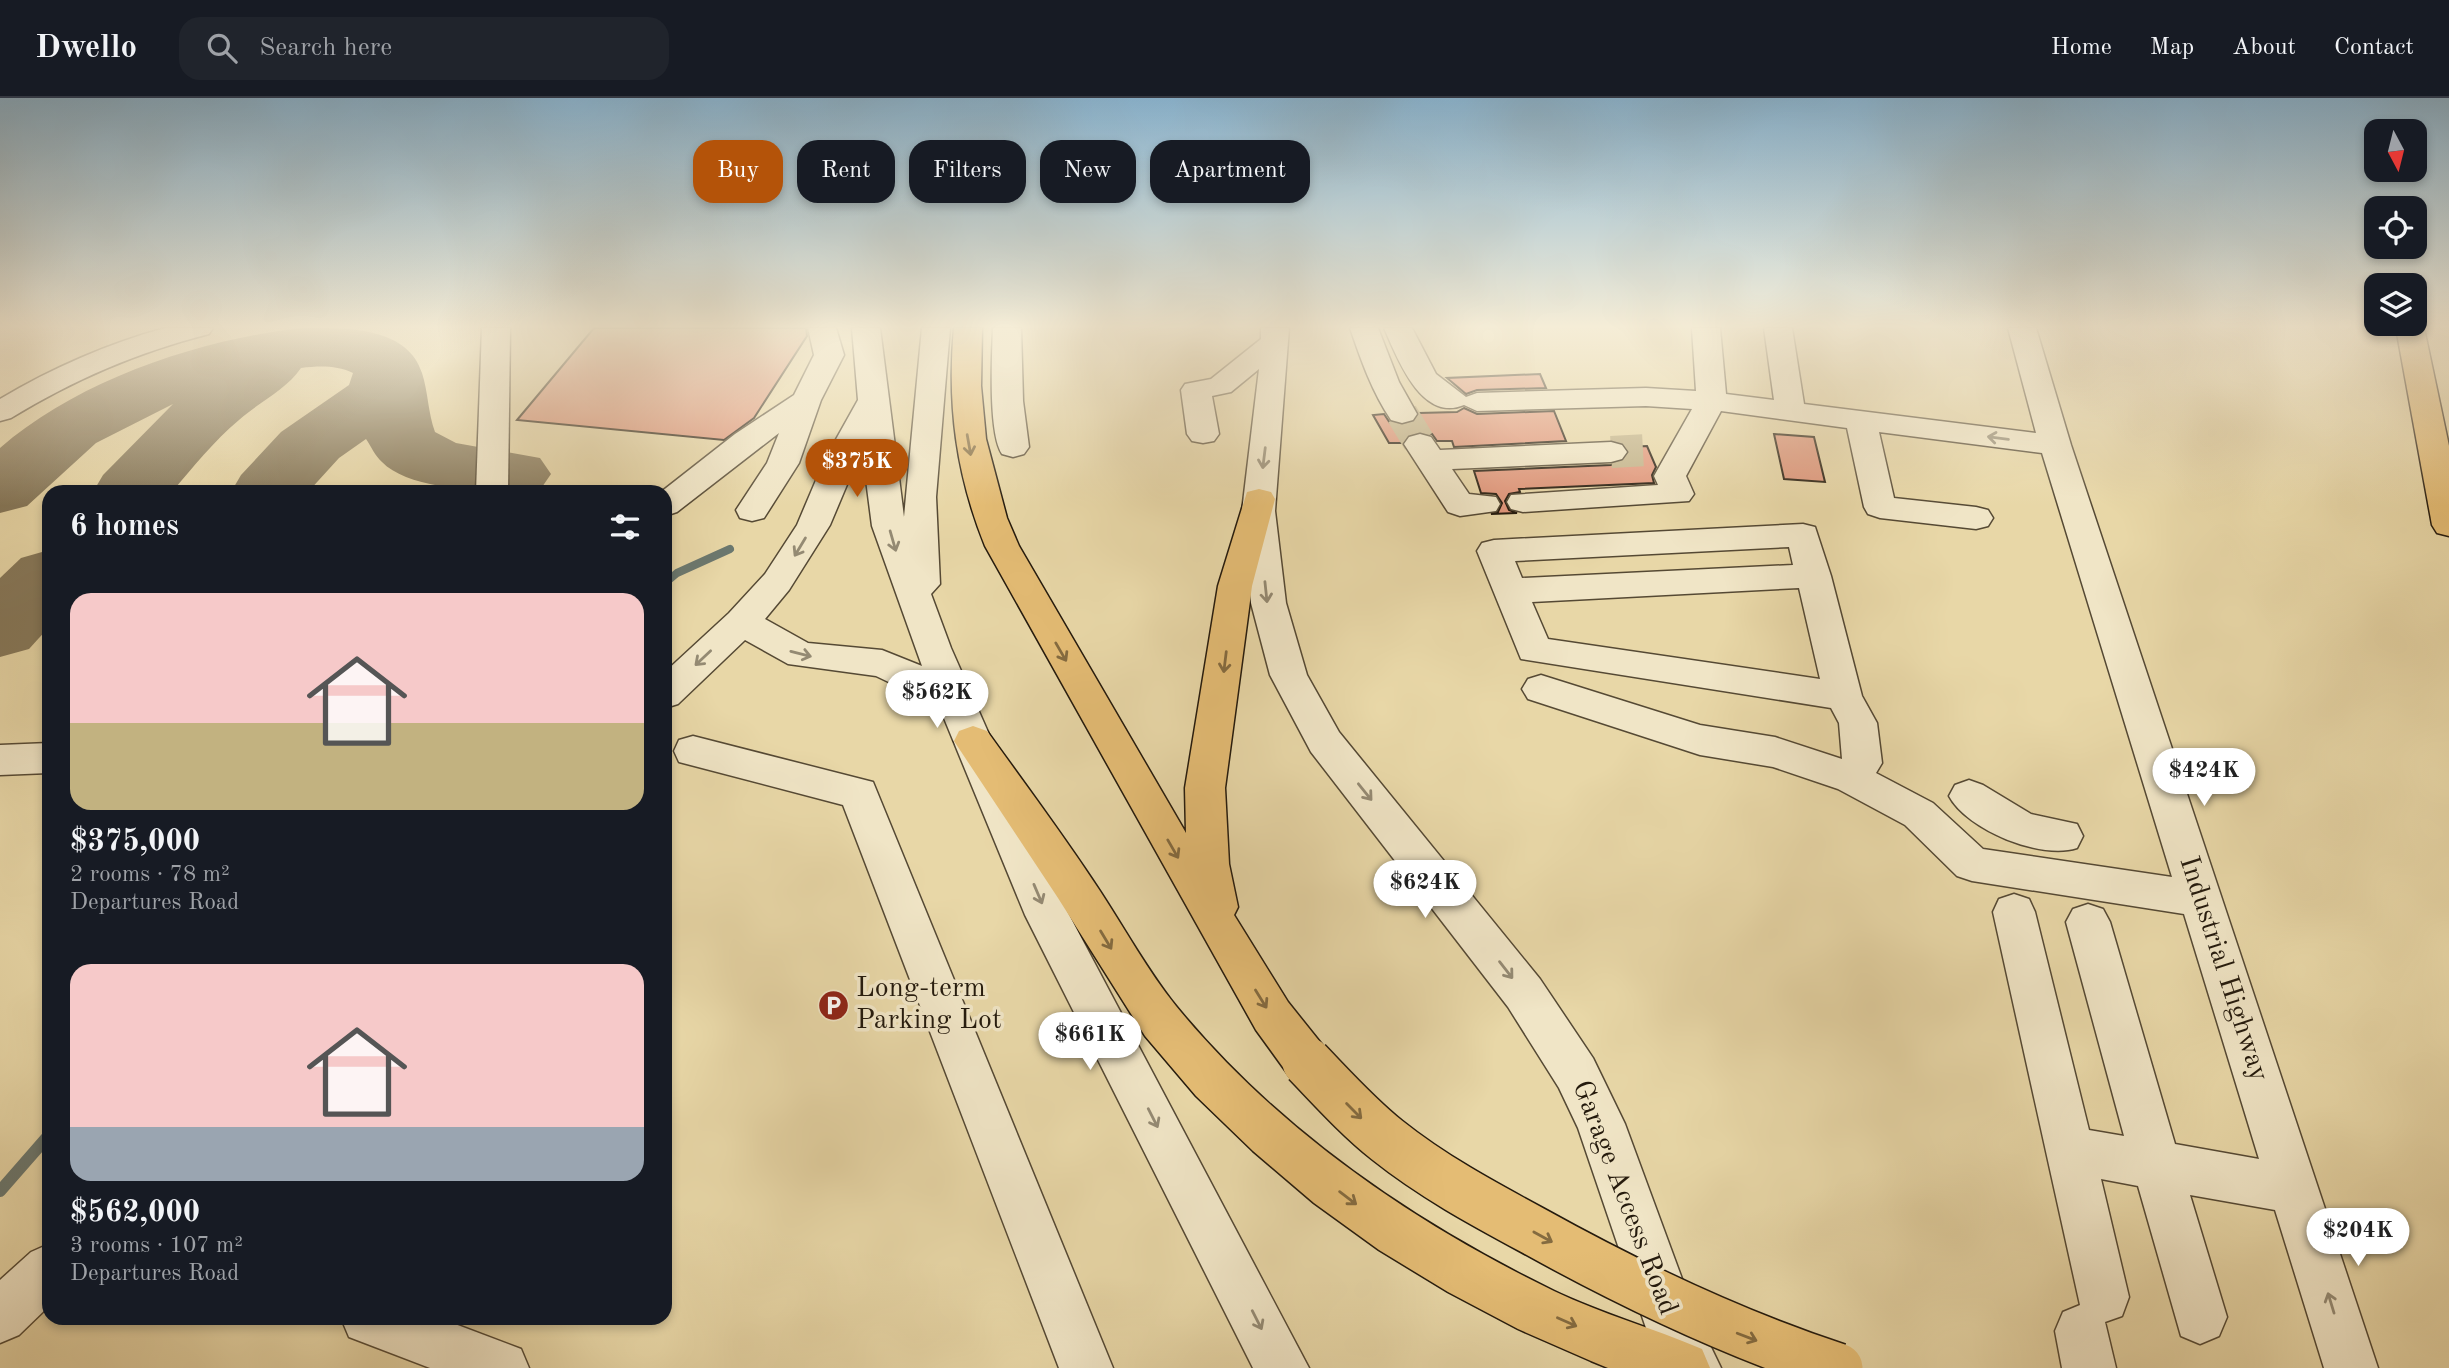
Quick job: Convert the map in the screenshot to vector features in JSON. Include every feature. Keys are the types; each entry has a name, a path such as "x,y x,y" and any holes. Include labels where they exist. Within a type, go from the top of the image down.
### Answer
{"highway":[{"path":"967,387 967,427 978,484 992,524 1023,586 1226,940 1272,1017 1307,1062 1389,1141 1491,1207 1646,1293 1699,1318 1838,1368"},
{"path":"2422,387 2449,525"},
{"path":"1226,940 1208,864 1205,788 1235,586 1259,499"},
{"path":"973,741 1088,908 1120,963 1160,1021 1240,1107 1317,1175 1407,1238 1512,1296 1618,1345 1684,1358"}],"street":[{"path":"0,412 40,387"},
{"path":"492,485 495,387"},
{"path":"752,510 783,463 813,387"},
{"path":"873,387 889,526 933,648 1047,915 1282,1368"},
{"path":"931,387 919,532 923,588 933,648"},
{"path":"1008,387 1013,446"},
{"path":"1203,434 1196,390 1212,387"},
{"name":"Garage Access Road","path":"1273,387 1259,499 1271,627 1293,690 1325,742 1524,993 1559,1044 1601,1124 1684,1358"},
{"path":"1387,387 1402,414"},
{"path":"1431,387 1465,401 1646,397 1712,401 2056,445"},
{"path":"1523,502 1678,494 1670,476 1712,401 1711,387"},
{"path":"1787,387 1790,409"},
{"name":"Industrial Highway","path":"2039,387 2351,1368"},
{"path":"672,687 742,622 777,582 802,545 841,459 874,398"},
{"path":"672,499 746,441 806,400"},
{"path":"1861,420 1880,507 1976,518"},
{"path":"1649,450 1685,449"},
{"path":"1484,504 1460,505 1425,451 1611,452"},
{"path":"1843,696 1534,650 1494,551 1803,535 1843,696 1858,723 1862,763 1853,778"},
{"path":"742,622 801,655 882,663 954,697"},
{"path":"1541,689 1700,740 1775,752 1853,778 1919,814 1972,864 2200,899"},
{"path":"693,751 859,793 1086,1368"},
{"path":"0,760 42,758"},
{"path":"1969,796 2022,829 2062,836"},
{"path":"2014,912 2069,1150 2091,1332"},
{"path":"2088,922 2200,1317"},
{"path":"2069,1150 2295,1189"},
{"path":"0,1316 42,1277"},
{"path":"387,1325 502,1368"}],"building":[{"path":"544,387 774,387 754,418 724,440 517,420"},
{"path":"1458,387 1546,388 1477,390 1466,394"},
{"path":"1464,408 1477,414 1554,411 1566,441 1454,447 1452,441 1437,441 1432,434 1419,431 1408,434 1402,443 1389,443 1373,415 1384,414 1390,423 1403,426 1415,421 1419,413 1457,412"},
{"path":"1774,434 1814,437 1825,482 1784,479"},
{"path":"1647,446 1656,467 1652,475 1654,483 1519,489 1520,492 1509,494 1505,501 1509,510 1517,513 1491,514 1498,512 1502,503 1496,494 1481,493 1474,471 1611,465 1624,461 1630,452 1627,447"}],"waterway":[{"path":"672,577 730,549"},
{"path":"0,1191 42,1143"}],"taxiway":[{"path":"0,489 39,453 82,421 155,387"},
{"path":"136,485 211,407 236,387"},
{"path":"274,485 313,442 358,414 382,387"},
{"path":"390,387 400,436 407,446 419,454 451,465 514,474"},
{"path":"0,628 42,584"}],"tunnel":[{"path":"1402,414 1419,442"},
{"path":"1611,452 1649,450"}],"place":[{"name":"Long-term Parking Lot","path":"833,1005"}]}
